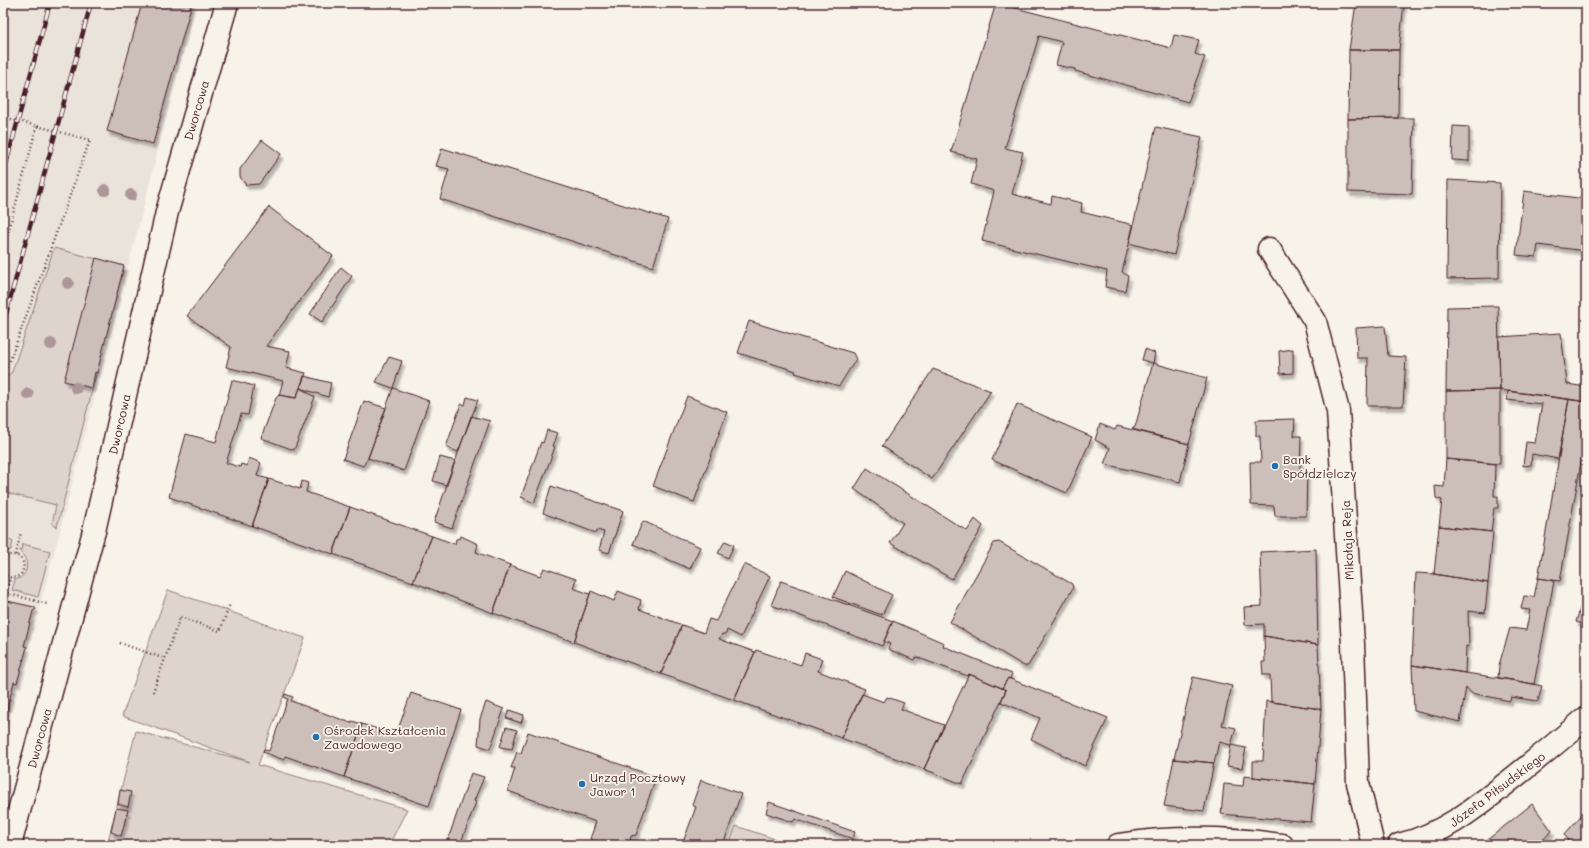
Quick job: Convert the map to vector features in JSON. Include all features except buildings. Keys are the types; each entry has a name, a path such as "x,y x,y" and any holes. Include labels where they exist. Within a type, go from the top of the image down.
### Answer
{"street":[{"name":"Dworcowa","path":"10,845 94,531 167,212 227,3"},
{"name":"Mikołaja Reja","path":"1269,249 1315,321 1338,410 1351,614 1358,784 1373,845"},
{"name":"Józefa Piłsudskiego","path":"1399,845 1421,839 1445,828 1470,812 1586,718"},
{"path":"1118,845 1148,840 1200,837 1252,840 1282,845"}],"path":[{"path":"3,117 90,140 8,366 3,371"},
{"path":"3,251 37,126"},
{"path":"16,554 21,532"},
{"path":"3,559 8,555 16,554"},
{"path":"3,573 10,578 18,577 23,571 24,563 16,554"},
{"path":"10,578 5,592 47,604"},
{"path":"153,692 180,617 220,631 230,604"},
{"path":"120,643 165,659"}],"shaded area":[{"path":"3,3 196,3 56,546 3,741"},
{"path":"54,248 124,266 57,527 52,524 56,505 3,492 3,385 5,378 12,372"},
{"path":"3,539 13,541 11,550 3,553"},
{"path":"23,544 50,551 38,597 12,590 15,580 23,575 27,564 20,552"},
{"path":"168,590 305,638 258,765 407,809 389,845 107,845 136,731 250,762 122,716"},
{"path":"736,826 793,845 729,845"}],"railway":[{"path":"3,175 50,3"},
{"path":"3,325 91,3"}],"place":[{"name":"Bank Spółdzielczy","path":"1275,466"},
{"name":"Ośrodek Kształcenia Zawodowego","path":"316,737"},
{"name":"Urząd Pocztowy Jawor 1","path":"582,784"}]}
